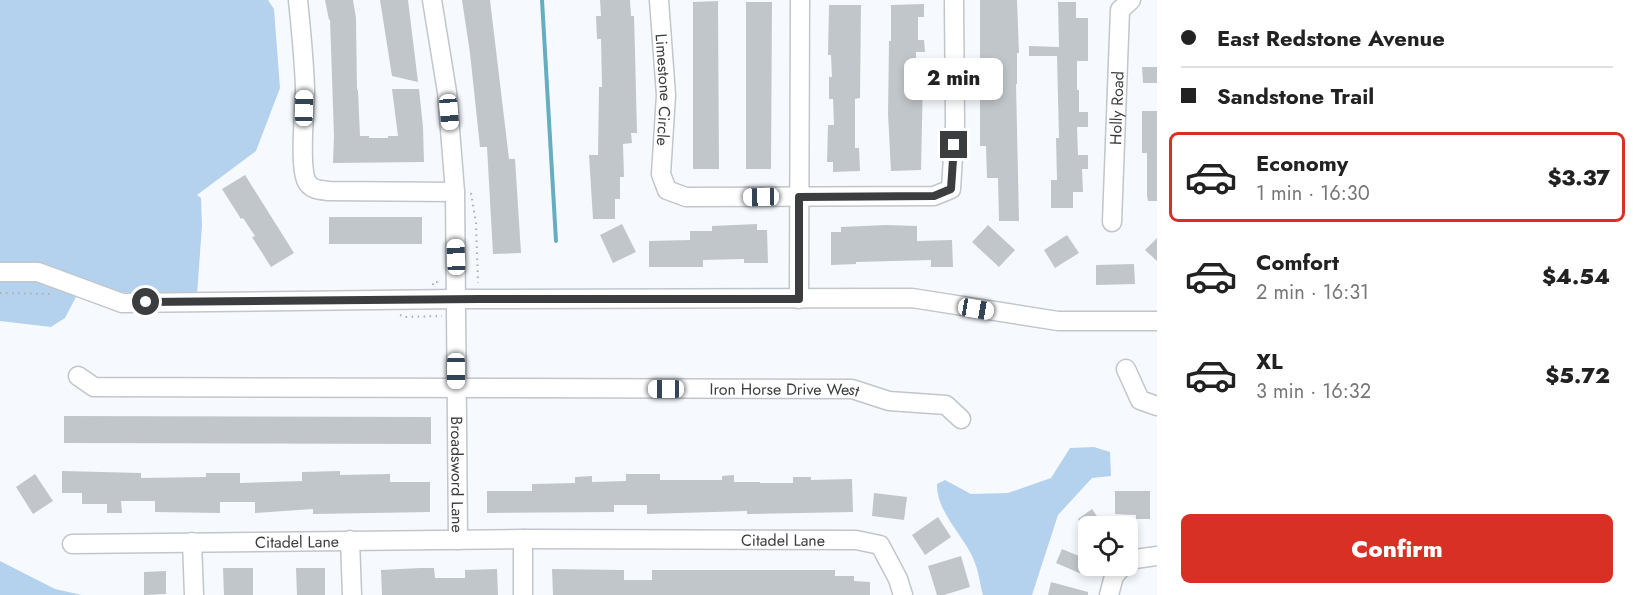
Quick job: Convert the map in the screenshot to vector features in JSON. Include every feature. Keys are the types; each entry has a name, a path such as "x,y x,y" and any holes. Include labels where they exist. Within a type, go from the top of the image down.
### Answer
{"street":[{"path":"298,0 304,86 303,152 305,178 310,187 329,191 455,192"},
{"name":"Broadsword Lane","path":"432,0 447,93 455,192 458,540"},
{"name":"Limestone Circle","path":"659,0 666,95 661,174 667,190 686,197 934,196 951,189 955,124 954,0"},
{"path":"799,299 800,0"},
{"name":"Holly Road","path":"1112,222 1120,10 1131,0"},
{"path":"0,272 38,272 122,303 457,299 912,298 1058,321 1157,321"},
{"path":"1126,369 1140,400 1157,406"},
{"name":"Iron Horse Drive West","path":"78,376 94,387 852,389 889,401 946,405 962,419"},
{"path":"523,539 524,595"},
{"name":"Citadel Lane","path":"72,544 523,539 856,540 880,545 898,579 903,595"},
{"path":"350,540 351,595"},
{"path":"192,542 194,595"},
{"path":"1138,559 1157,556"},
{"path":"1109,595 1114,576"}],"shaded area":[{"path":"0,0 268,0 274,9 280,88 256,151 197,195 201,198 202,225 197,295 113,292 0,265"},
{"path":"37,279 77,295 65,318 51,327 0,321 0,280"},
{"path":"1094,447 1110,452 1111,476 1092,478 1058,515 1032,595 983,595 971,553 941,505 937,484 945,480 971,494 1008,493 1051,478 1070,448"},
{"path":"0,561 55,589 82,595 0,595"}],"building":[{"path":"325,0 353,0 356,18 360,136 388,138 388,136 398,136 392,89 419,89 424,162 333,163 330,19"},
{"path":"380,0 408,0 418,82 392,76"},
{"path":"462,0 490,0 509,159 515,159 521,253 493,254 487,147 480,147"},
{"path":"600,0 630,0 631,16 634,16 637,133 631,133 632,143 623,144 624,177 620,177 620,199 615,199 615,219 593,219 589,155 598,155 599,87 602,87 601,39 597,39 596,16 601,16"},
{"path":"980,0 1017,0 1019,221 999,221 998,178 987,178 986,146 980,146"},
{"path":"718,1 719,169 693,169 693,2"},
{"path":"746,2 772,2 771,169 746,169"},
{"path":"1058,2 1076,2 1076,18 1088,18 1088,61 1077,61 1077,90 1079,90 1079,112 1088,112 1088,127 1077,127 1078,155 1088,155 1088,169 1082,169 1083,192 1073,192 1073,208 1051,208 1051,180 1057,180 1056,138 1059,138 1057,56 1029,56 1029,46 1059,47"},
{"path":"924,4 924,17 918,17 918,40 924,40 925,52 916,52 916,77 923,77 921,170 891,171 888,114 891,5"},
{"path":"829,5 861,5 860,98 855,99 855,148 859,148 860,171 833,172 833,162 827,162 828,125 834,125 833,99 829,99 829,77 832,77 831,55 828,55"},
{"path":"1142,67 1157,67 1157,83 1143,83"},
{"path":"1142,111 1157,111 1157,201 1148,201 1147,196 1147,153 1142,153"},
{"path":"245,175 294,253 271,267 252,237 255,236 222,189"},
{"path":"329,217 422,217 422,244 329,244"},
{"path":"622,224 636,252 613,263 600,235"},
{"path":"757,224 757,230 767,230 768,263 744,263 744,259 703,260 703,267 649,267 649,241 690,240 690,231 712,231 712,226"},
{"path":"988,225 1015,250 999,267 972,242"},
{"path":"917,226 917,241 952,240 953,267 931,267 931,260 831,265 831,232 841,232 841,227"},
{"path":"1067,235 1079,253 1055,268 1044,250"},
{"path":"1157,238 1157,261 1145,250"},
{"path":"1134,264 1135,284 1096,285 1096,265"},
{"path":"64,416 431,417 431,444 64,443"},
{"path":"62,471 141,473 141,478 206,477 206,473 240,473 240,483 302,481 302,472 340,471 340,475 390,474 390,482 430,482 430,512 313,514 313,509 255,513 255,502 220,502 220,513 155,512 155,501 121,501 122,513 107,513 107,504 82,504 82,493 62,493"},
{"path":"35,474 53,501 33,514 16,487"},
{"path":"626,474 660,474 660,480 722,480 722,476 734,475 734,482 760,483 793,483 793,477 811,477 811,480 852,479 853,512 747,514 747,511 647,514 647,505 614,505 614,512 487,513 487,491 532,491 532,484 575,483 575,477 592,476 592,482 626,481"},
{"path":"1115,491 1150,491 1150,519 1138,519 1136,515 1115,514"},
{"path":"874,493 907,497 904,520 872,516"},
{"path":"1092,509 1097,516 1082,516"},
{"path":"938,517 951,537 925,555 912,535"},
{"path":"1062,549 1078,556 1078,572 1056,563"},
{"path":"961,556 970,587 937,595 928,566"},
{"path":"223,568 253,568 253,595 224,595"},
{"path":"296,568 325,568 325,595 297,595"},
{"path":"434,568 435,578 465,578 465,570 497,569 498,595 382,595 381,570"},
{"path":"552,569 624,570 624,580 652,580 652,570 835,570 835,576 854,576 854,581 870,582 870,595 553,595"},
{"path":"166,571 166,594 144,595 144,572"},
{"path":"1051,582 1088,592 1088,595 1048,595"}],"waterway":[{"path":"542,0 556,241"}],"route":[{"path":"146,302 799,299 799,197 934,196 951,189 954,145"}]}
